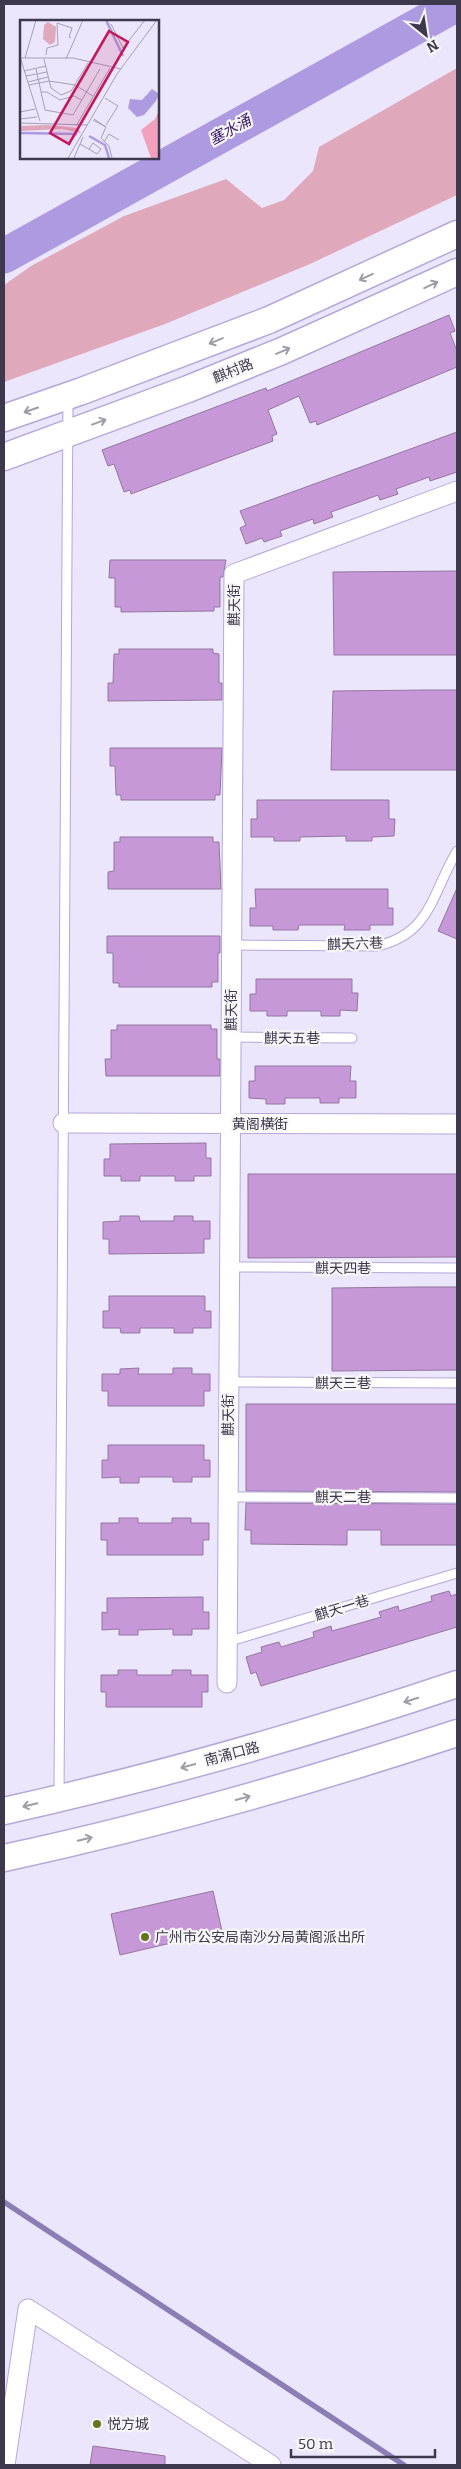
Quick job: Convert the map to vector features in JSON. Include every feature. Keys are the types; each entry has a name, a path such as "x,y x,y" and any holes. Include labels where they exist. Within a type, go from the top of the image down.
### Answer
{"street":[{"path":"4,418 68,396 269,320 457,234"},
{"name":"麒村路","path":"4,457 282,351 457,272"},
{"name":"麒天街","path":"226,1683 234,574 457,491"},
{"name":"黄阁横街","path":"63,1123 457,1124"},
{"name":"南涌口路","path":"4,1811 258,1747 457,1684"},
{"path":"4,1858 156,1822 270,1791 457,1733"},
{"path":"5,2465 28,2309 271,2465"}],"lane":[{"path":"59,1798 68,396"},
{"name":"麒天六巷","path":"232,945 377,946 393,943 408,935 420,923 457,851"},
{"name":"麒天五巷","path":"231,1037 352,1038"},
{"name":"麒天四巷","path":"230,1267 457,1268"},
{"name":"麒天三巷","path":"229,1382 457,1383"},
{"name":"麒天二巷","path":"228,1497 457,1498"},
{"name":"麒天一巷","path":"227,1642 457,1573"}],"shaded area":[{"path":"457,68 457,195 310,264 165,324 4,382 4,285 31,266 124,216 226,179 262,208 284,200 313,171 319,147"}],"building":[{"path":"449,315 455,331 450,333 457,351 457,367 317,425 316,421 310,423 299,396 268,410 277,434 272,436 273,441 131,494 130,490 124,492 114,464 108,466 102,450 266,388 267,391"},
{"path":"457,432 457,472 430,481 429,477 396,489 398,494 380,500 378,495 331,512 333,517 314,524 313,519 280,531 282,536 264,542 262,538 246,544 240,528 246,525 240,511"},
{"path":"110,560 226,560 223,577 220,577 220,607 214,607 214,611 121,612 121,607 115,607 115,578 109,578"},
{"path":"457,571 457,655 334,655 333,572"},
{"path":"119,649 213,649 213,653 219,654 219,683 222,683 222,700 108,701 108,683 113,683 114,654 119,654"},
{"path":"457,690 457,770 331,770 333,691"},
{"path":"110,748 222,748 220,795 215,795 215,800 121,800 121,795 116,795 115,766 110,766"},
{"path":"257,800 389,800 389,819 395,819 394,836 372,837 372,841 346,841 346,836 300,837 300,841 274,841 274,837 251,837 251,819 257,819"},
{"path":"120,837 213,837 213,842 219,842 221,889 108,889 108,872 114,871 114,842 120,842"},
{"path":"457,888 457,939 438,931"},
{"path":"255,889 388,889 388,908 393,908 393,925 370,925 370,930 344,930 345,925 299,925 298,930 273,930 273,926 250,926 250,908 256,908"},
{"path":"107,936 220,936 218,982 212,982 212,987 119,987 119,983 113,983 113,953 107,953"},
{"path":"256,979 352,979 352,993 358,993 357,1011 340,1010 340,1016 321,1016 321,1011 287,1011 287,1016 267,1016 267,1011 250,1011 250,994 256,994"},
{"path":"117,1025 211,1025 211,1029 217,1029 217,1059 220,1059 220,1076 106,1076 105,1059 111,1059 111,1030 117,1030"},
{"path":"255,1066 351,1066 350,1081 356,1081 356,1098 339,1098 339,1103 320,1103 320,1098 285,1098 285,1104 266,1104 266,1099 249,1098 249,1081 255,1081"},
{"path":"206,1143 206,1158 211,1158 211,1176 194,1176 194,1181 175,1181 175,1176 140,1176 140,1181 121,1181 121,1176 104,1176 104,1159 110,1159 110,1144"},
{"path":"248,1174 457,1174 457,1257 248,1258"},
{"path":"120,1216 139,1216 140,1221 174,1221 174,1216 193,1216 193,1221 210,1221 210,1239 204,1239 204,1253 109,1254 109,1239 103,1239 103,1222 120,1221"},
{"path":"457,1287 457,1370 332,1371 332,1288"},
{"path":"109,1296 205,1296 205,1311 211,1311 211,1328 193,1328 193,1333 174,1333 174,1328 140,1328 140,1333 121,1333 120,1328 103,1328 103,1311 109,1311"},
{"path":"139,1368 138,1374 173,1374 173,1368 192,1368 192,1374 210,1374 210,1391 204,1391 204,1406 108,1406 108,1391 102,1391 102,1374 120,1374 120,1369"},
{"path":"246,1404 457,1404 457,1492 246,1491"},
{"path":"108,1445 204,1445 204,1460 210,1460 210,1477 192,1477 192,1482 173,1482 173,1477 139,1477 139,1483 120,1483 120,1477 102,1478 102,1460 108,1460"},
{"path":"246,1503 457,1504 457,1545 381,1545 381,1530 347,1530 347,1545 251,1544 251,1530 245,1530"},
{"path":"119,1518 138,1518 138,1523 172,1523 172,1518 191,1518 191,1523 209,1523 209,1540 203,1540 203,1555 107,1555 107,1540 101,1540 101,1523 119,1523"},
{"path":"449,1591 451,1596 457,1594 457,1627 261,1686 256,1672 251,1674 246,1657 262,1652 261,1647 279,1642 281,1647 314,1637 313,1632 331,1626 332,1631 381,1617 379,1612 398,1606 399,1611 432,1601 431,1596"},
{"path":"203,1597 203,1612 209,1612 209,1629 192,1629 192,1635 173,1635 173,1629 138,1630 138,1635 119,1635 119,1629 102,1630 102,1612 107,1613 107,1598"},
{"path":"118,1670 137,1670 137,1675 172,1675 172,1670 191,1670 191,1675 208,1675 208,1692 202,1692 202,1707 106,1707 106,1692 101,1692 101,1675 118,1675"},
{"path":"213,1891 222,1931 120,1955 111,1914"},
{"path":"93,2446 165,2456 165,2465 90,2465"}],"waterway":[{"name":"塞水涌","path":"4,256 457,4"},
{"path":"4,2202 404,2465"}],"place":[{"name":"广州市公安局南沙分局黄阁派出所","path":"145,1937"},
{"name":"悦方城","path":"97,2424"}]}
